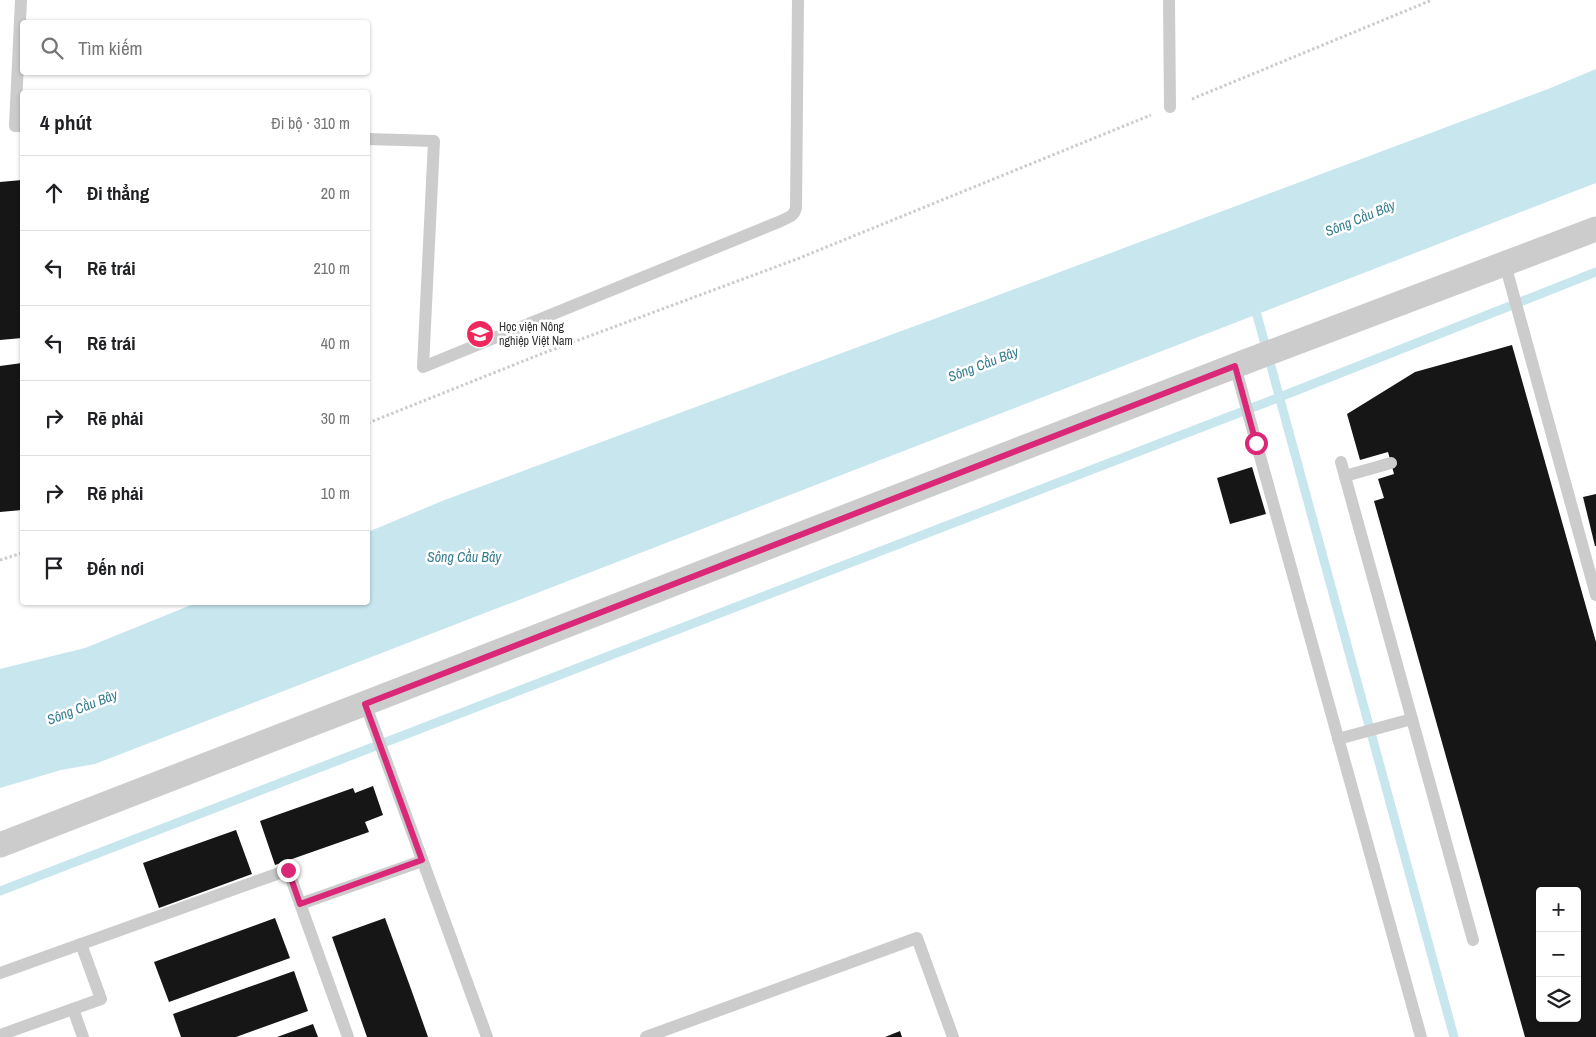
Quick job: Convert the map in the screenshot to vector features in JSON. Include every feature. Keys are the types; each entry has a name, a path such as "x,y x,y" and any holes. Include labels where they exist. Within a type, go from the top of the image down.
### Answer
{"street":[{"path":"0,845 368,711 1325,332 1507,273 1596,229"}],"lane":[{"path":"20,20 21,0"},
{"path":"370,139 434,141 423,367 781,221 794,213 796,208 798,0"},
{"path":"1169,0 1170,108"},
{"path":"20,21 15,126 20,126"},
{"path":"1507,273 1596,595"},
{"path":"1236,366 1241,390 1421,1037"},
{"path":"1534,422 1547,418"},
{"path":"1341,462 1473,940"},
{"path":"1345,476 1391,463"},
{"path":"368,711 487,1037"},
{"path":"1338,739 1412,719"},
{"path":"300,904 422,860"},
{"path":"0,973 288,870 348,1037"},
{"path":"646,1037 918,938 953,1037"},
{"path":"0,1035 101,999 81,944"},
{"path":"73,1009 83,1037"}],"path":[{"path":"370,422 541,354 796,259 1432,0"},
{"path":"0,560 20,554"}],"water":[{"name":"Sông Cầu Bây","path":"1596,69 1596,183 95,764 61,770 0,788 0,669 85,648 191,605 370,605 370,531 442,501 1548,89"}],"building":[{"path":"20,180 20,338 0,340 0,182"},
{"path":"1512,345 1596,642 1596,1037 1525,1037 1374,501 1384,498 1378,479 1394,474 1388,452 1360,460 1347,414 1415,372"},
{"path":"20,363 20,510 0,512 0,366"},
{"path":"1252,467 1266,514 1230,524 1217,478"},
{"path":"1596,494 1596,546 1595,546 1583,497"},
{"path":"373,786 383,815 365,822 369,832 275,865 260,821 353,788 355,793"},
{"path":"236,830 252,874 159,908 143,863"},
{"path":"275,918 290,958 169,1002 154,962"},
{"path":"385,918 428,1037 367,1037 332,937"},
{"path":"294,971 308,1011 236,1037 181,1037 173,1014"},
{"path":"313,1024 318,1037 277,1037"},
{"path":"900,1031 902,1037 885,1037"}],"waterway":[{"path":"0,891 1280,397 1596,272"},
{"path":"1254,304 1454,1037"}],"place":[{"name":"Học viện Nông nghiệp Việt Nam","path":"480,334"}],"route":[{"path":"288,870 300,904 422,860 365,704 1235,366 1256,443"}]}
